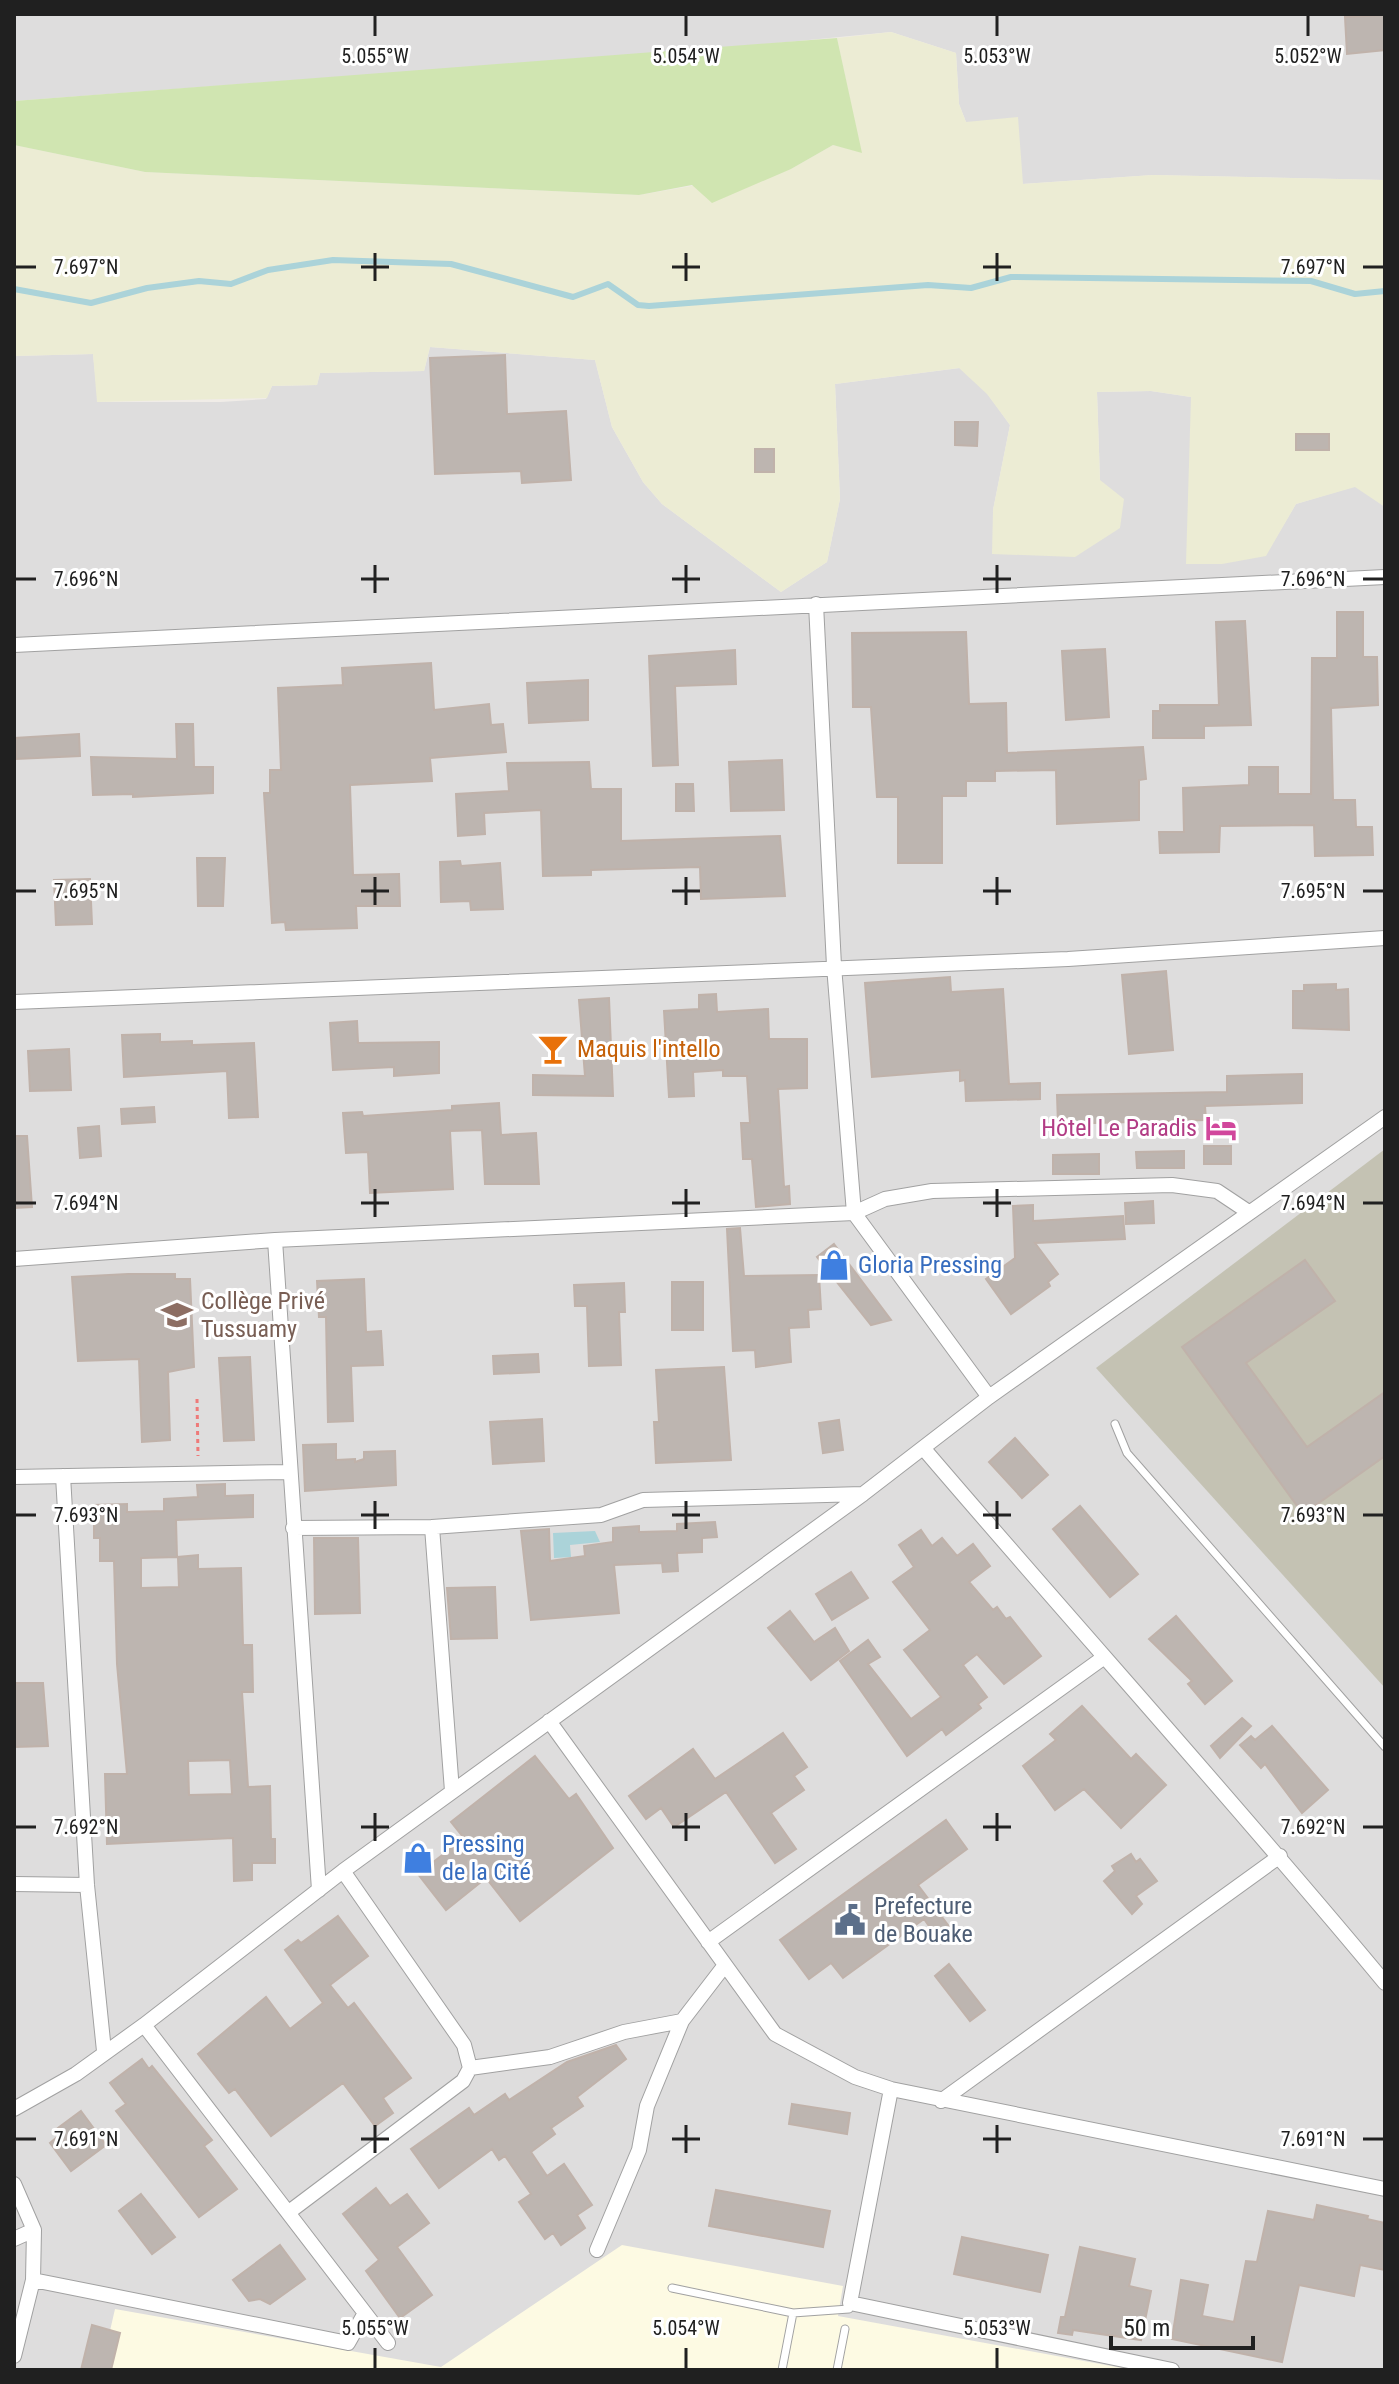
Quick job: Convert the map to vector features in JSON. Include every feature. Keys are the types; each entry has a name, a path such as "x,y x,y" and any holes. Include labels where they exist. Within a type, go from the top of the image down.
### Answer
{"street":[{"path":"14,645 1385,577"},
{"path":"816,604 834,966 854,1213 989,1397"},
{"path":"14,1002 834,966 1068,959 1385,938"},
{"path":"14,2109 76,2074 144,2025 343,1871 863,1494 989,1397 1247,1211 1385,1117"},
{"path":"14,1259 275,1240 854,1213 885,1199 932,1191 1172,1185 1217,1191 1247,1211"},
{"path":"275,1240 288,1472 319,1890"},
{"path":"924,1449 1103,1658 1280,1856 1385,1983"},
{"path":"14,1477 288,1472"},
{"path":"63,1476 87,1885 104,2051"},
{"path":"293,1528 432,1527 601,1515 643,1500 863,1494"},
{"path":"432,1527 452,1791"},
{"path":"708,1942 1103,1658"},
{"path":"549,1721 775,2034 855,2077 891,2089 1385,2189"},
{"path":"941,2101 1280,1856"},
{"path":"289,2212 463,2081 470,2068 464,2045 343,1871"},
{"path":"14,1884 87,1885"},
{"path":"597,2250 639,2150 647,2106 682,2021 725,1965"},
{"path":"470,2068 550,2057 624,2032 682,2021"},
{"path":"144,2025 388,2343"},
{"path":"891,2089 850,2303 1172,2370"},
{"path":"14,2184 34,2230 33,2280 14,2356"},
{"path":"14,2239 34,2230"},
{"path":"33,2280 348,2343 365,2313"}],"lane":[{"path":"1115,1424 1127,1453 1385,1747"},
{"path":"672,2288 793,2313 849,2309"},
{"path":"782,2370 793,2313"},
{"path":"837,2370 845,2329"}],"path":[{"path":"197,1399 197,1472"}],"shaded area":[{"path":"14,14 1385,14 1385,180 1153,175 1022,184 966,122 959,104 956,53 891,32 715,49 14,101"},
{"path":"430,347 595,360 612,427 643,482 662,504 781,592 827,562 840,499 835,384 960,368 987,393 1010,425 993,510 993,554 1100,480 1097,392 1151,391 1191,397 1265,556 1296,504 1356,486 1385,507 1385,2370 14,2370 14,356 93,354 98,402 221,402 266,399 272,386 317,385 320,373 424,371"},
{"path":"1385,1149 1385,1688 1096,1368"},
{"path":"622,2245 843,2286 838,2316 1133,2370 101,2370 115,2309 441,2367"}],"green space":[{"path":"891,32 956,53 959,104 966,122 1018,117 1023,184 1153,175 1385,180 1385,507 1355,487 1296,504 1266,556 1222,564 1186,564 1191,397 1151,391 1097,392 1100,480 1124,499 1120,528 1075,557 992,554 993,510 1010,425 987,394 959,368 835,384 840,499 827,562 781,592 662,504 643,482 612,427 595,360 430,347 424,371 320,373 317,385 272,386 267,398 97,402 93,354 14,356 14,145 145,172 639,195 791,169 833,145 861,152 837,38"},
{"path":"837,38 862,153 833,145 791,169 712,203 692,185 639,195 145,172 14,145 14,101"}],"water":[{"path":"595,1531 600,1542 570,1545 571,1557 554,1558 553,1533"}],"building":[{"path":"1385,15 1385,50 1347,54 1345,17"},
{"path":"505,355 507,414 566,411 571,480 522,483 521,471 435,474 430,358"},
{"path":"955,422 978,422 977,446 955,445"},
{"path":"1296,434 1329,434 1329,450 1296,450"},
{"path":"755,449 774,449 774,472 755,472"},
{"path":"1337,612 1363,612 1363,657 1377,657 1378,705 1331,708 1333,800 1355,800 1356,827 1372,827 1373,855 1315,856 1314,825 1220,826 1219,852 1160,853 1159,832 1184,832 1183,788 1249,785 1249,767 1278,767 1278,794 1311,794 1312,658 1337,658"},
{"path":"1245,621 1251,725 1204,726 1204,738 1153,738 1153,711 1160,711 1160,705 1219,705 1216,622"},
{"path":"966,632 969,704 1006,703 1007,753 1143,747 1146,779 1139,780 1139,820 1057,824 1056,770 995,771 995,781 966,781 966,796 942,796 942,863 898,863 898,797 877,797 871,707 853,707 852,633"},
{"path":"1105,649 1109,717 1066,720 1062,651"},
{"path":"735,650 736,684 675,686 678,765 653,766 649,656"},
{"path":"431,663 434,710 489,704 491,725 503,724 506,752 430,758 432,781 350,785 353,875 399,874 400,906 356,906 357,928 286,930 285,922 272,923 264,793 270,793 270,770 281,770 278,688 343,685 342,668"},
{"path":"588,680 588,720 529,723 527,683"},
{"path":"176,724 193,724 194,767 213,767 213,793 133,797 133,794 93,795 91,757 177,759"},
{"path":"79,734 80,756 16,759 15,738"},
{"path":"782,760 784,810 731,811 729,762"},
{"path":"589,762 591,789 621,789 621,841 780,836 785,896 701,899 700,867 591,870 591,875 543,876 541,810 484,813 485,834 458,836 456,794 509,791 507,763"},
{"path":"676,784 693,784 694,811 676,811"},
{"path":"197,858 225,858 223,906 198,906"},
{"path":"460,861 461,866 500,863 503,909 471,910 470,901 441,902 440,862"},
{"path":"90,879 92,924 56,925 54,880"},
{"path":"1166,971 1173,1050 1129,1054 1122,975"},
{"path":"950,977 951,992 1003,989 1009,1084 1040,1083 1040,1099 966,1101 965,1080 960,1081 960,1070 872,1077 865,983"},
{"path":"1336,984 1336,990 1348,989 1349,1030 1293,1028 1293,991 1304,991 1304,985"},
{"path":"716,994 717,1012 768,1009 769,1039 807,1039 807,1088 778,1089 784,1187 789,1186 790,1204 756,1207 752,1159 743,1159 741,1123 750,1123 747,1076 723,1076 723,1070 693,1072 694,1096 669,1097 664,1011 699,1009 699,995"},
{"path":"609,998 613,1096 533,1095 533,1075 585,1076 579,1000"},
{"path":"357,1021 358,1043 439,1042 439,1073 394,1076 394,1067 333,1070 330,1023"},
{"path":"160,1034 160,1042 192,1041 192,1045 254,1043 258,1117 229,1118 227,1071 124,1077 122,1035"},
{"path":"69,1049 71,1090 30,1091 28,1051"},
{"path":"1302,1074 1302,1103 1205,1106 1206,1120 1058,1124 1057,1095 1227,1092 1227,1076"},
{"path":"499,1103 501,1135 536,1133 539,1184 485,1184 482,1130 450,1131 453,1189 370,1193 368,1152 346,1153 343,1113 362,1112 363,1116 452,1110 452,1106"},
{"path":"154,1107 155,1122 122,1124 121,1109"},
{"path":"99,1126 101,1156 80,1158 78,1128"},
{"path":"14,1136 27,1136 32,1207 14,1208"},
{"path":"1204,1146 1231,1146 1231,1164 1204,1164"},
{"path":"1184,1151 1184,1168 1137,1168 1136,1152"},
{"path":"1099,1154 1099,1174 1053,1174 1053,1155"},
{"path":"1153,1201 1154,1223 1126,1224 1125,1203"},
{"path":"1033,1205 1033,1221 1123,1216 1125,1239 1035,1243 1058,1274 1048,1282 1050,1286 1011,1314 986,1279 1015,1258 1013,1206"},
{"path":"740,1228 744,1276 819,1275 821,1309 808,1310 809,1327 789,1328 791,1362 756,1367 755,1350 733,1351 727,1229"},
{"path":"834,1244 891,1320 871,1325 817,1257"},
{"path":"1305,1260 1335,1301 1246,1363 1307,1447 1385,1392 1385,1456 1303,1514 1182,1347"},
{"path":"175,1274 175,1279 190,1279 194,1367 168,1372 170,1440 142,1442 139,1359 78,1361 72,1277"},
{"path":"364,1279 366,1332 381,1331 383,1365 351,1366 353,1421 328,1422 326,1317 319,1317 317,1281"},
{"path":"672,1282 703,1282 703,1330 672,1330"},
{"path":"624,1283 625,1312 619,1312 621,1365 589,1366 587,1306 575,1306 574,1285"},
{"path":"538,1354 539,1372 494,1374 493,1356"},
{"path":"250,1357 254,1440 224,1441 219,1358"},
{"path":"724,1367 731,1460 656,1463 654,1422 659,1422 656,1370"},
{"path":"542,1419 544,1461 493,1464 490,1422"},
{"path":"839,1420 843,1450 823,1453 819,1423"},
{"path":"1015,1438 1048,1475 1022,1498 989,1462"},
{"path":"336,1444 336,1460 355,1459 355,1462 364,1459 364,1452 395,1451 396,1485 305,1491 303,1445"},
{"path":"225,1484 225,1496 253,1495 253,1517 176,1520 177,1557 141,1558 141,1588 179,1587 178,1557 198,1555 198,1569 241,1568 243,1645 252,1645 253,1692 242,1692 248,1787 270,1786 271,1839 275,1839 275,1863 252,1863 252,1880 234,1881 233,1838 107,1844 105,1774 127,1774 117,1664 114,1561 100,1561 100,1538 94,1538 94,1505 127,1504 127,1512 164,1511 164,1499 198,1497 197,1485","holes":["230,1760 232,1794 189,1795 188,1761"]},
{"path":"1080,1506 1138,1574 1110,1597 1053,1529"},
{"path":"715,1522 717,1537 702,1538 702,1552 677,1553 678,1571 663,1572 662,1563 614,1565 619,1613 531,1620 521,1531 549,1529 550,1561 585,1556 584,1546 613,1542 613,1528 639,1526 639,1532 677,1531 677,1524"},
{"path":"921,1530 932,1546 942,1538 957,1556 973,1544 990,1566 969,1582 993,1610 997,1607 1006,1619 1010,1617 1041,1656 1004,1684 977,1654 963,1665 987,1697 978,1704 981,1708 946,1735 942,1729 907,1756 840,1661 868,1640 880,1657 868,1664 911,1719 941,1697 904,1650 930,1630 893,1582 914,1567 899,1545"},
{"path":"314,1538 358,1538 360,1613 315,1614"},
{"path":"851,1572 868,1598 832,1620 816,1594"},
{"path":"495,1587 497,1638 451,1639 447,1588"},
{"path":"790,1611 814,1642 835,1628 849,1651 811,1680 768,1628"},
{"path":"1176,1616 1232,1681 1205,1704 1188,1684 1192,1681 1149,1639"},
{"path":"14,1683 43,1683 48,1746 14,1747"},
{"path":"1082,1706 1131,1759 1136,1754 1166,1785 1121,1828 1084,1789 1055,1810 1023,1766 1056,1740 1050,1734"},
{"path":"1242,1718 1251,1726 1220,1758 1211,1746"},
{"path":"1272,1726 1328,1790 1302,1813 1265,1764 1261,1768 1240,1745 1251,1736 1255,1740"},
{"path":"783,1733 807,1767 794,1776 804,1790 771,1813 796,1849 775,1863 726,1792 674,1827 661,1808 646,1819 629,1796 693,1749 715,1779"},
{"path":"535,1756 569,1799 576,1794 613,1848 520,1921 486,1878 446,1910 407,1860 423,1849 432,1863 464,1838 451,1822"},
{"path":"946,1820 967,1849 918,1885 951,1929 938,1939 924,1919 843,1978 831,1963 809,1979 780,1940"},
{"path":"1131,1854 1136,1862 1140,1859 1157,1881 1136,1896 1142,1904 1132,1914 1104,1881 1115,1871 1112,1866"},
{"path":"338,1916 368,1956 330,1985 348,2008 354,2003 411,2078 383,2098 393,2113 375,2126 343,2083 271,2136 235,2089 229,2093 198,2054 266,1997 290,2029 323,2003 285,1950 298,1940 301,1943"},
{"path":"949,1964 985,2010 970,2021 935,1976"},
{"path":"616,2045 626,2059 577,2097 583,2106 551,2128 555,2134 531,2152 547,2176 564,2164 592,2205 577,2215 585,2228 561,2245 553,2233 545,2239 519,2202 531,2194 505,2156 499,2160 492,2149 439,2188 411,2149 469,2108 474,2115 505,2094 509,2100 567,2062"},
{"path":"142,2059 149,2069 152,2066 212,2140 204,2146 237,2189 199,2217 116,2111 126,2104 110,2083"},
{"path":"792,2104 850,2113 847,2134 789,2124"},
{"path":"81,2111 106,2145 71,2171 50,2143 62,2133 58,2128"},
{"path":"376,2188 390,2206 407,2194 429,2223 397,2247 432,2295 400,2318 366,2271 379,2260 343,2214"},
{"path":"716,2190 830,2211 823,2247 709,2226"},
{"path":"141,2194 175,2237 152,2254 119,2211"},
{"path":"1317,2205 1368,2216 1367,2219 1385,2223 1385,2270 1360,2265 1354,2296 1299,2285 1282,2362 1172,2339 1181,2280 1208,2285 1202,2316 1234,2322 1246,2261 1257,2262 1268,2211 1314,2220"},
{"path":"962,2237 1048,2255 1040,2292 954,2274"},
{"path":"280,2245 305,2279 270,2304 260,2299 249,2301 233,2280"},
{"path":"1080,2247 1135,2259 1129,2286 1151,2291 1141,2340 1073,2330 1072,2335 1058,2333 1061,2317 1065,2317"},
{"path":"92,2325 120,2333 111,2370 81,2370"}],"waterway":[{"path":"14,289 91,303 147,288 199,281 231,284 268,270 333,260 451,264 573,297 608,284 638,305 649,306 928,285 971,288 1011,277 1311,281 1355,294 1385,291"}],"place":[{"name":"Maquis l'intello","path":"553,1049"},
{"name":"Hôtel Le Paradis","path":"1221,1128"},
{"name":"Gloria Pressing","path":"834,1265"},
{"name":"Collège Privé Tussuamy","path":"177,1315"},
{"name":"Pressing de la Cité","path":"418,1858"},
{"name":"Prefecture de Bouake","path":"850,1920"}]}
